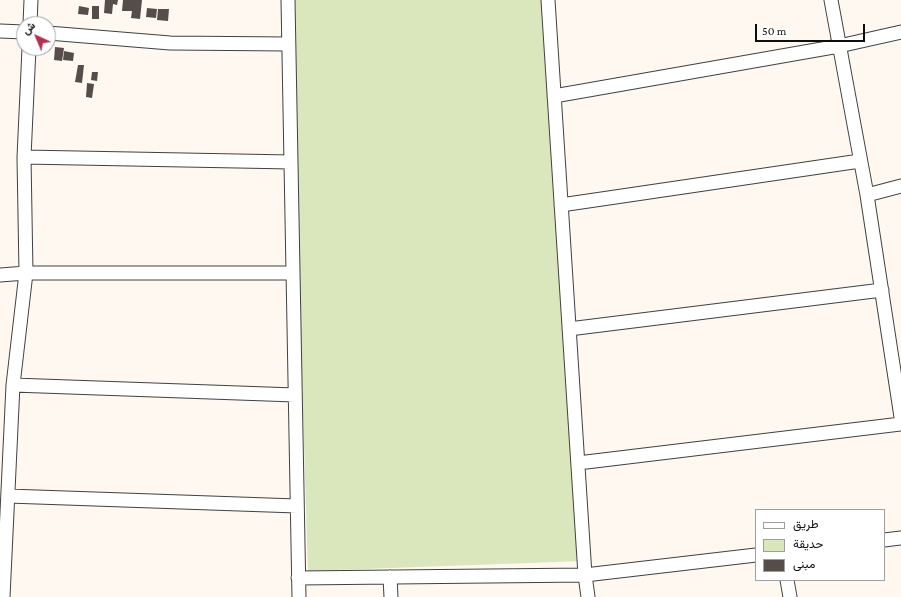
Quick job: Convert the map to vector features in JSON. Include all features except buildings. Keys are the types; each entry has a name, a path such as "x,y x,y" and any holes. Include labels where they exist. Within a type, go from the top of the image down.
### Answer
{"street":[{"path":"30,16 31,0"},
{"path":"288,0 299,597"},
{"path":"548,0 585,575 588,597"},
{"path":"831,0 867,195 901,417"},
{"path":"0,31 16,32"},
{"path":"554,96 839,46 901,32"},
{"path":"56,34 170,43 288,44"},
{"path":"3,597 8,496 6,433 26,274 24,157 29,56"},
{"path":"24,157 291,162"},
{"path":"561,205 860,161"},
{"path":"867,195 901,186"},
{"path":"0,275 293,273"},
{"path":"569,329 882,290"},
{"path":"13,385 295,395"},
{"path":"578,463 901,424"},
{"path":"8,496 297,506"},
{"path":"885,540 901,538"},
{"path":"298,578 585,575 755,555"},
{"path":"390,577 391,597"},
{"path":"787,581 790,597"}],"green space":[{"path":"290,0 543,0 584,561 308,571"}]}
